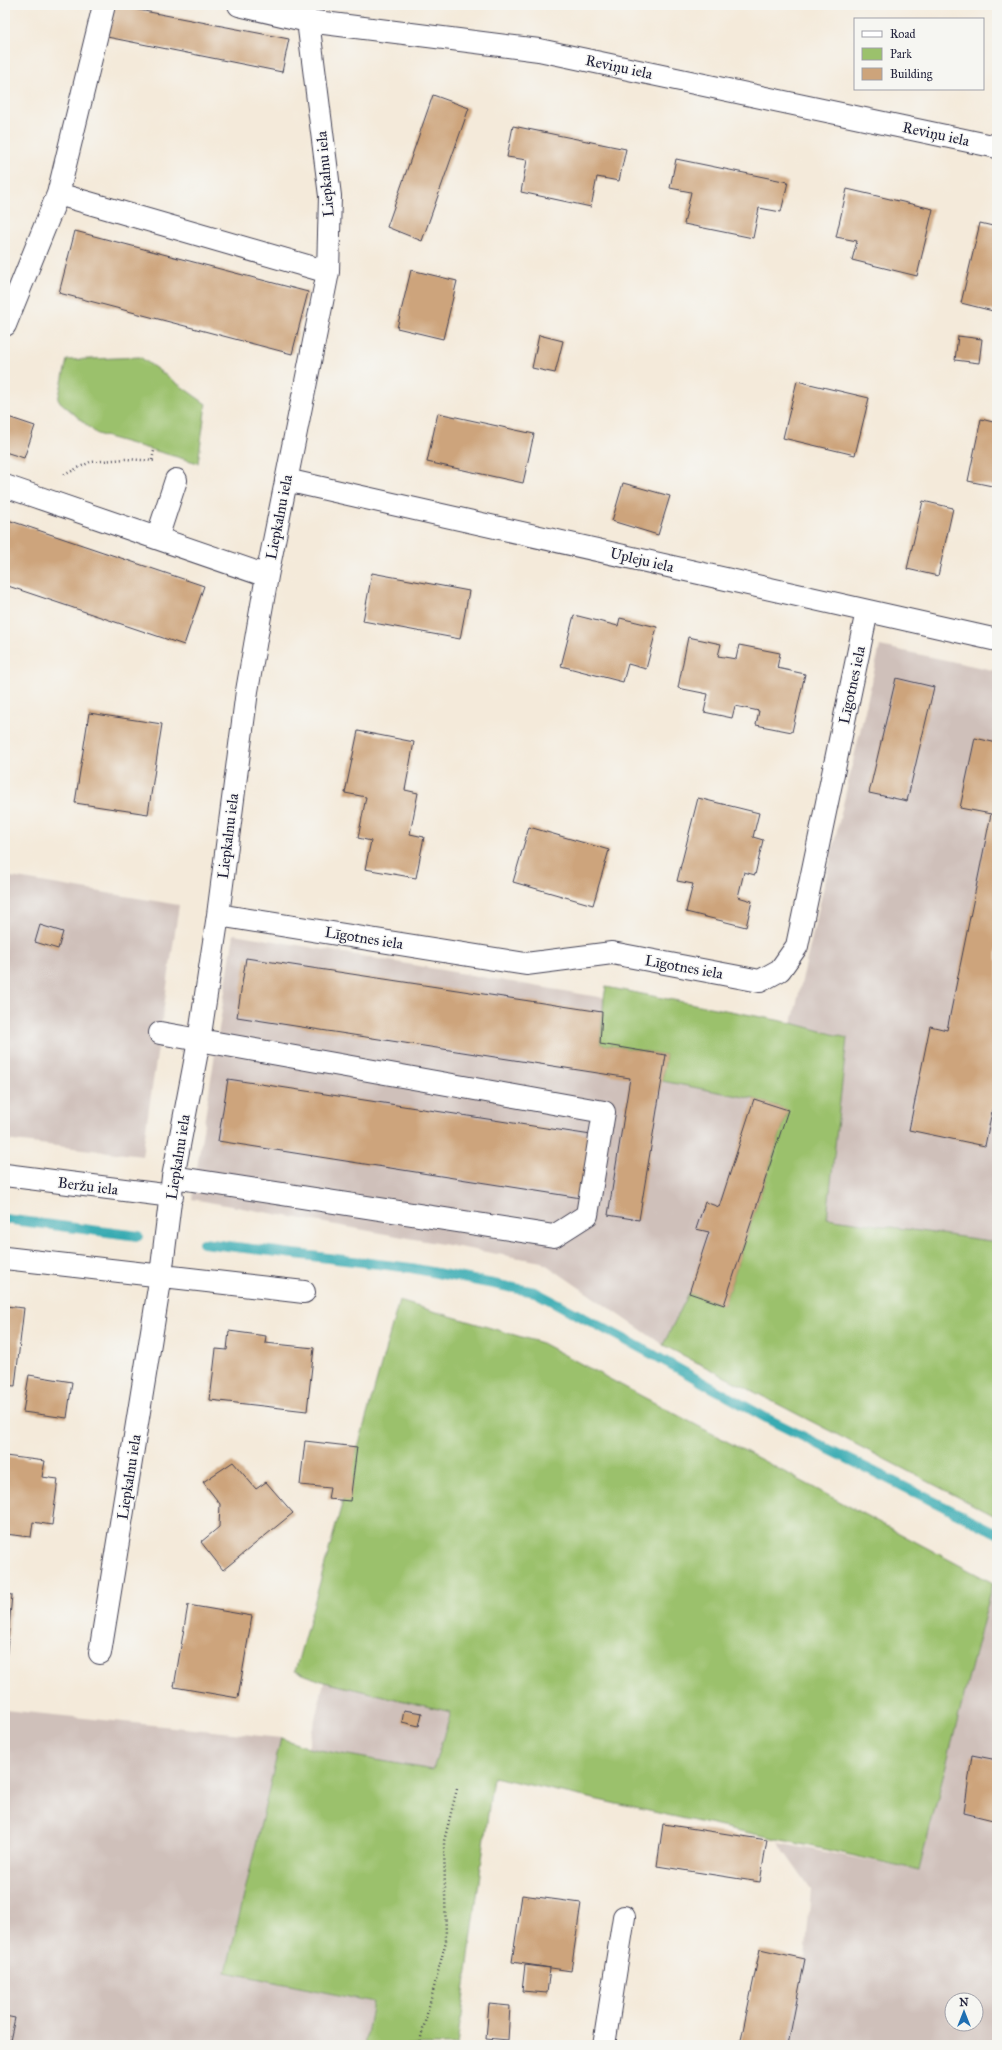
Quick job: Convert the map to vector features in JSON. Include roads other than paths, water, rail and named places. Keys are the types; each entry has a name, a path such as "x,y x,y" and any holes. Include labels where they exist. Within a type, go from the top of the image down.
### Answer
{"street":[{"path":"5,325 58,194 104,5"},
{"name":"Reviņu iela","path":"238,5 308,21 539,50 997,147"},
{"name":"Liepkalnu iela","path":"100,1652 161,1275 172,1187 199,1041 218,915 240,737 267,576 328,272 330,196 308,21"},
{"path":"58,194 328,272"},
{"path":"157,538 176,480"},
{"name":"Upleju iela","path":"286,480 997,640"},
{"path":"5,486 267,576"},
{"name":"Līgotnes iela","path":"218,915 526,964 612,954 760,981 780,970 797,946 867,611"},
{"path":"160,1033 199,1041"},
{"name":"Beržu iela","path":"5,1175 172,1187 554,1236 587,1215 604,1112 199,1041"},
{"path":"5,1258 304,1292"},
{"path":"604,2045 624,1917"}],"waterway":[{"path":"5,1219 138,1236"},
{"path":"203,1243 411,1268 535,1292 654,1355 768,1419 997,1533"}]}
